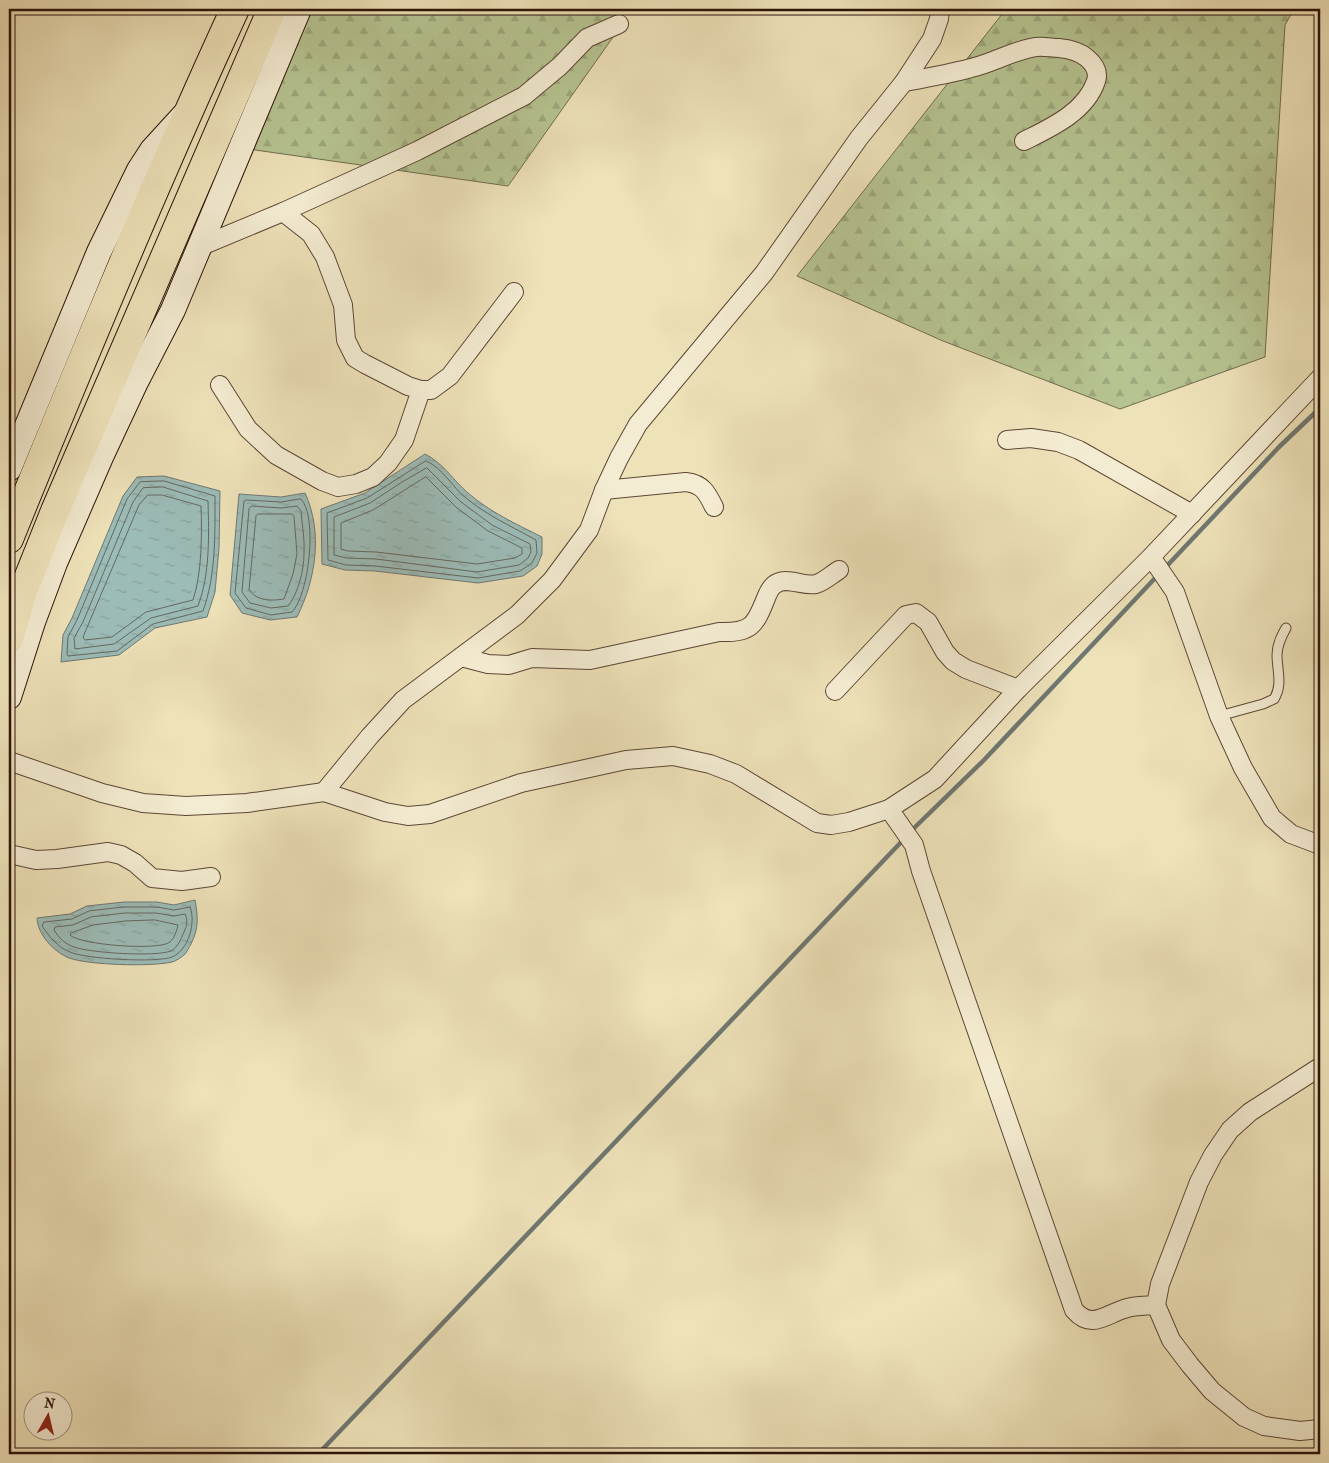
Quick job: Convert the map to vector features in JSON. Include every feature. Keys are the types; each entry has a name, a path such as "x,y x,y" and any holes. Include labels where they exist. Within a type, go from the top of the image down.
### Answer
{"highway":[{"path":"9,539 51,435 189,110 235,9"},
{"path":"9,639 23,591 54,511 272,9"}],"street":[{"path":"9,697 33,622 56,562 101,457 172,310 299,9"},
{"path":"324,792 370,736 403,700 517,614 552,580 589,530 604,490 638,424 764,273 859,138 904,82 932,39 939,19 940,9"},
{"path":"199,247 283,212 417,151 524,96 560,66 587,38 619,24"},
{"path":"904,82 973,68 1038,47 1064,49 1081,53 1093,62 1097,80 1092,92 1063,121 1024,141"},
{"path":"9,469 99,252 139,170 152,150 189,110"},
{"path":"283,212 311,234 325,257 343,305 346,340 356,358 408,386 422,390 431,390 450,376 514,292"},
{"path":"9,761 102,793 143,803 186,806 246,803 324,792 385,812 408,816 430,814 521,783 626,760 673,756 710,764 736,774 817,822 831,825 894,816 935,779 1018,689 1153,561 1192,514 1320,378"},
{"path":"220,385 248,429 276,455 322,481 338,487 356,484 374,477 388,463 404,440 422,390"},
{"path":"1007,440 1031,438 1058,442 1079,450 1192,514"},
{"path":"604,490 686,482 696,483 703,487 714,507"},
{"path":"1153,561 1169,582 1184,614 1219,716 1243,768 1272,818 1291,834 1320,845"},
{"path":"461,657 488,664 509,665 532,658 590,660 719,632 735,633 751,627 758,618 770,590 775,584 781,582 815,584 839,570"},
{"path":"835,692 906,615 916,613 928,622 945,652 953,661 966,669 1018,689"},
{"path":"894,816 914,845 924,880 1074,1310 1080,1318 1091,1320 1102,1318 1134,1306 1156,1305"},
{"path":"9,854 36,860 108,852 121,855 135,863 152,878 182,881 211,877"},
{"path":"1320,1067 1250,1112 1230,1130 1213,1155 1199,1182 1160,1284 1156,1305 1171,1340 1190,1365 1212,1390 1244,1417 1264,1426 1300,1431 1320,1429"}],"lane":[{"path":"1219,716 1263,704 1274,699 1280,686 1277,654 1286,628"}],"green space":[{"path":"282,9 616,9 618,30 508,186 213,144"},
{"path":"1006,9 1294,9 1285,25 1265,357 1120,409 943,341 797,276"}],"water":[{"path":"425,454 443,467 468,493 485,506 542,537 542,554 537,566 523,576 478,583 375,571 345,570 322,564 321,509 365,493"},
{"path":"164,476 220,491 219,548 215,592 207,617 155,628 119,655 61,662 63,635 72,618 123,496 137,477"},
{"path":"305,493 314,523 315,555 309,587 297,617 270,620 242,613 230,595 239,494 281,497"},
{"path":"195,900 197,922 191,944 181,958 162,964 105,964 69,958 47,942 40,930 37,918 70,914 87,906 124,902 157,902 174,905"}],"waterway":[{"path":"1164,569 1279,447 1320,408"},
{"path":"910,832 984,760 1158,575"},
{"path":"318,1454 905,838"}]}
